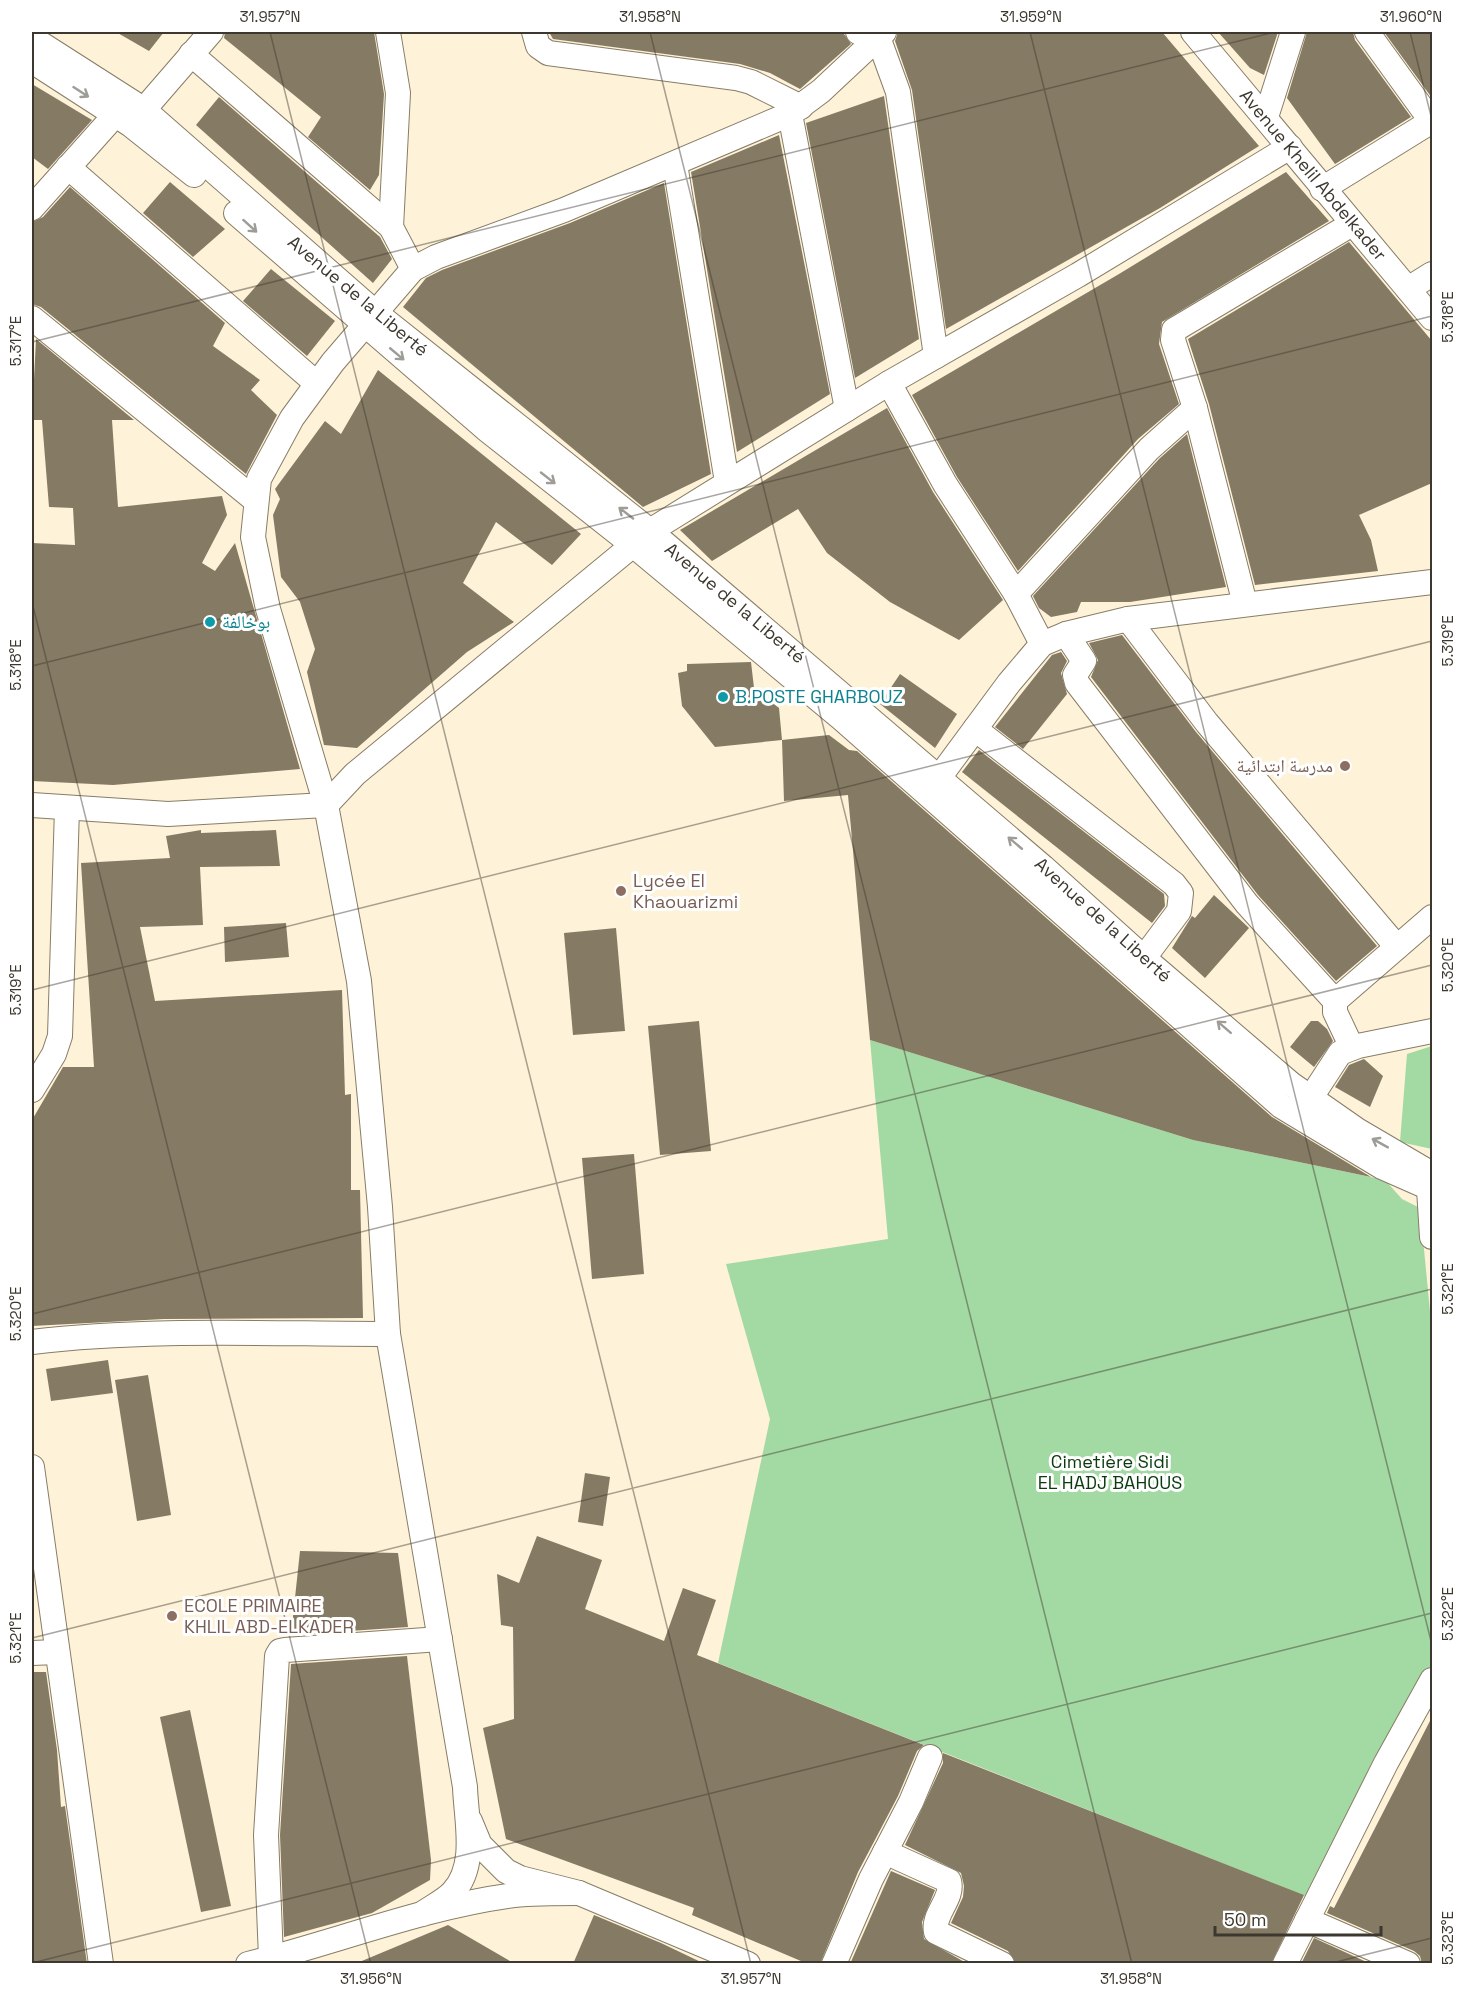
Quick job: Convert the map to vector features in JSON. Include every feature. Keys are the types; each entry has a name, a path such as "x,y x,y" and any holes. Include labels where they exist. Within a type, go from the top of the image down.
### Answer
{"street":[{"path":"388,32 396,64 398,93 391,227"},
{"path":"534,32 538,46 548,53 736,78 751,82 795,110 847,408"},
{"name":"Avenue Khelil Abdelkader","path":"1193,32 1432,318"},
{"path":"1266,117 1293,32"},
{"path":"1322,189 1432,122 1367,32"},
{"path":"422,1914 453,1893 464,1875 468,1841 465,1787 388,1334 380,1207 359,981 326,805 268,609 254,537 255,500 259,479 266,463 316,383 413,269 436,257 564,210 675,164 795,110 822,91 874,33 898,92 936,356"},
{"name":"Avenue de la Liberté","path":"32,38 130,116 371,321 938,779 1043,867 1138,967 1281,1106 1382,1167 1431,1181"},
{"path":"32,208 68,167 130,116 201,39 391,227 413,269"},
{"name":"Avenue de la Liberté","path":"32,61 130,116"},
{"path":"32,805 168,814 326,805 355,774 641,538 847,408 1078,275 1290,147"},
{"path":"675,164 727,482"},
{"path":"68,167 316,383"},
{"path":"1245,604 1195,408 1173,340 1176,328 1352,224"},
{"path":"1408,289 1432,274"},
{"path":"32,318 255,500"},
{"path":"889,383 945,484 1016,594 1042,644"},
{"path":"1016,594 1149,449 1195,408"},
{"name":"Avenue de la Liberté","path":"641,538 933,797 1138,967 1310,1099 1431,1181"},
{"path":"938,779 1042,644 1066,634 1128,619 1432,582"},
{"path":"1128,619 1207,723 1397,947"},
{"path":"1066,634 1084,658 1075,677 1077,683 1247,904 1335,1001 1335,1012 1352,1048"},
{"path":"975,729 1174,884 1181,893 1179,911 1138,967"},
{"path":"32,1090 54,1054 60,1036 67,808"},
{"path":"1335,1001 1432,917"},
{"path":"1310,1099 1335,1058 1352,1048 1432,1031"},
{"path":"1431,1181 1432,1237"},
{"path":"32,1342 65,1338 201,1334 388,1334"},
{"path":"32,1478 101,1964"},
{"path":"272,1958 266,1835 277,1656 280,1651 285,1650 440,1639"},
{"path":"32,1653 57,1652"},
{"path":"1285,1964 1386,1763 1432,1680"},
{"path":"834,1964 930,1757"},
{"path":"465,1810 480,1845 506,1871 520,1878 579,1893 744,1963"},
{"path":"885,1852 949,1881 949,1893 937,1918 936,1932 1002,1964"},
{"path":"248,1964 272,1958 315,1955 422,1914 514,1895 579,1893"},
{"path":"1307,1920 1408,1964"}],"green space":[{"name":"Cimetière Sidi EL HADJ BAHOUS","path":"870,1040 1193,1140 1385,1180 1402,1199 1420,1208 1432,1332 1432,1663 1313,1899 718,1663 770,1419 726,1264 888,1239"},
{"path":"1432,1046 1432,1149 1400,1142 1407,1054"}],"building":[{"path":"116,32 164,32 149,51"},
{"path":"225,32 374,32 384,94 379,175 370,190 308,137 321,117 224,38"},
{"path":"549,32 830,32 844,34 851,44 800,89 770,73 740,64 553,39"},
{"path":"898,32 1162,32 1259,146 1160,208 946,329 912,90 895,41"},
{"path":"1218,32 1278,32 1264,75 1250,68"},
{"path":"1307,32 1353,32 1355,40 1411,117 1335,164 1287,98"},
{"path":"1384,32 1432,32 1432,98"},
{"path":"32,84 92,120 48,169 32,157"},
{"path":"884,96 919,339 855,378 806,123"},
{"path":"219,97 380,237 392,259 373,283 196,125"},
{"path":"779,135 830,394 737,452 691,172"},
{"path":"1286,172 1329,221 1162,322 1159,344 1179,404 1138,439 1018,571 957,477 912,395 1119,274"},
{"path":"170,182 225,229 193,257 143,213"},
{"path":"664,183 711,474 643,507 403,307 426,278 442,270 570,223"},
{"path":"70,187 225,323 213,346 260,380 251,390 277,415 246,474 41,307 32,304 32,222 43,217"},
{"path":"1349,242 1432,341 1432,483 1359,515 1371,540 1378,571 1255,585 1209,404 1188,339"},
{"path":"271,269 335,321 307,356 243,301"},
{"path":"36,339 134,420 112,420 118,507 222,496 227,515 202,563 215,571 235,543 300,769 113,785 32,781 32,543 75,545 73,508 49,507 42,420 32,420"},
{"path":"378,370 581,534 552,565 496,522 463,583 514,622 467,652 357,748 324,745 307,672 315,649 300,602 281,577 273,515 280,499 275,489 325,421 341,434"},
{"path":"887,408 933,492 1003,600 959,640 890,602 827,553 798,509 712,561 680,530"},
{"path":"1187,434 1226,587 1130,602 1081,602 1077,612 1051,617 1039,608 1033,596 1159,459"},
{"path":"1122,635 1196,732 1377,946 1336,981 1258,895 1091,677 1098,660 1089,643"},
{"path":"1061,652 1067,661 1061,673 1067,694 1023,749 995,727 1052,655"},
{"name":"B.POSTE GHARBOUZ","path":"751,662 754,688 779,708 782,740 715,747 682,706 678,673 687,671 687,664"},
{"path":"900,674 957,714 935,748 880,704"},
{"path":"829,735 849,750 857,751 1272,1117 1371,1177 1193,1140 870,1040 848,795 784,801 782,740"},
{"path":"979,750 1164,894 1165,906 1152,923 962,772"},
{"path":"201,830 201,833 276,830 280,866 200,867 203,925 140,927 155,1001 342,990 345,1095 351,1094 351,1190 360,1190 363,1318 164,1319 32,1326 32,1120 63,1067 94,1067 81,863 170,858 166,836"},
{"path":"1214,895 1249,928 1205,978 1172,948 1192,916 1195,918"},
{"path":"286,923 289,957 225,962 224,927"},
{"path":"616,928 625,1031 573,1035 564,933"},
{"path":"699,1021 711,1151 660,1155 648,1026"},
{"path":"1311,1021 1318,1021 1327,1029 1333,1041 1314,1067 1290,1047"},
{"path":"1364,1059 1383,1076 1370,1107 1335,1087 1349,1065"},
{"path":"634,1154 644,1274 592,1279 582,1158"},
{"path":"108,1360 113,1393 51,1401 46,1369"},
{"path":"148,1375 171,1515 137,1521 115,1380"},
{"path":"585,1473 610,1477 603,1526 578,1522"},
{"path":"537,1536 602,1560 585,1609 664,1641 683,1588 716,1600 697,1655 924,1745 917,1751 898,1796 858,1872 820,1964 808,1964 692,1915 694,1908 506,1839 483,1728 514,1719 513,1627 501,1625 497,1574 519,1583"},
{"path":"300,1551 398,1553 408,1627 291,1635"},
{"path":"407,1656 431,1860 430,1880 372,1913 284,1937 280,1835 291,1664"},
{"path":"32,1672 46,1672 57,1750 61,1807 65,1806 87,1964 32,1964"},
{"path":"190,1710 231,1906 201,1912 160,1717"},
{"path":"1432,1717 1432,1964 1422,1964 1420,1956 1414,1951 1327,1913 1330,1906 1334,1908"},
{"path":"943,1753 1304,1895 1271,1964 1016,1964 1008,1951 951,1923 963,1897 964,1886 961,1873 905,1845 943,1763"},
{"path":"891,1871 935,1890 922,1922 924,1939 968,1964 850,1964"},
{"path":"594,1915 661,1943 705,1964 573,1964"},
{"path":"448,1925 515,1964 357,1964 357,1963"},
{"path":"1314,1938 1371,1964 1301,1964"}],"place":[{"name":"بوخالفة","path":"210,622"},
{"name":"B.POSTE GHARBOUZ","path":"723,697"},
{"name":"مدرسة ابتدائية","path":"1345,766"},
{"name":"Lycée El Khaouarizmi","path":"621,891"},
{"name":"ECOLE PRIMAIRE KHLIL ABD-ELKADER","path":"172,1616"}]}
